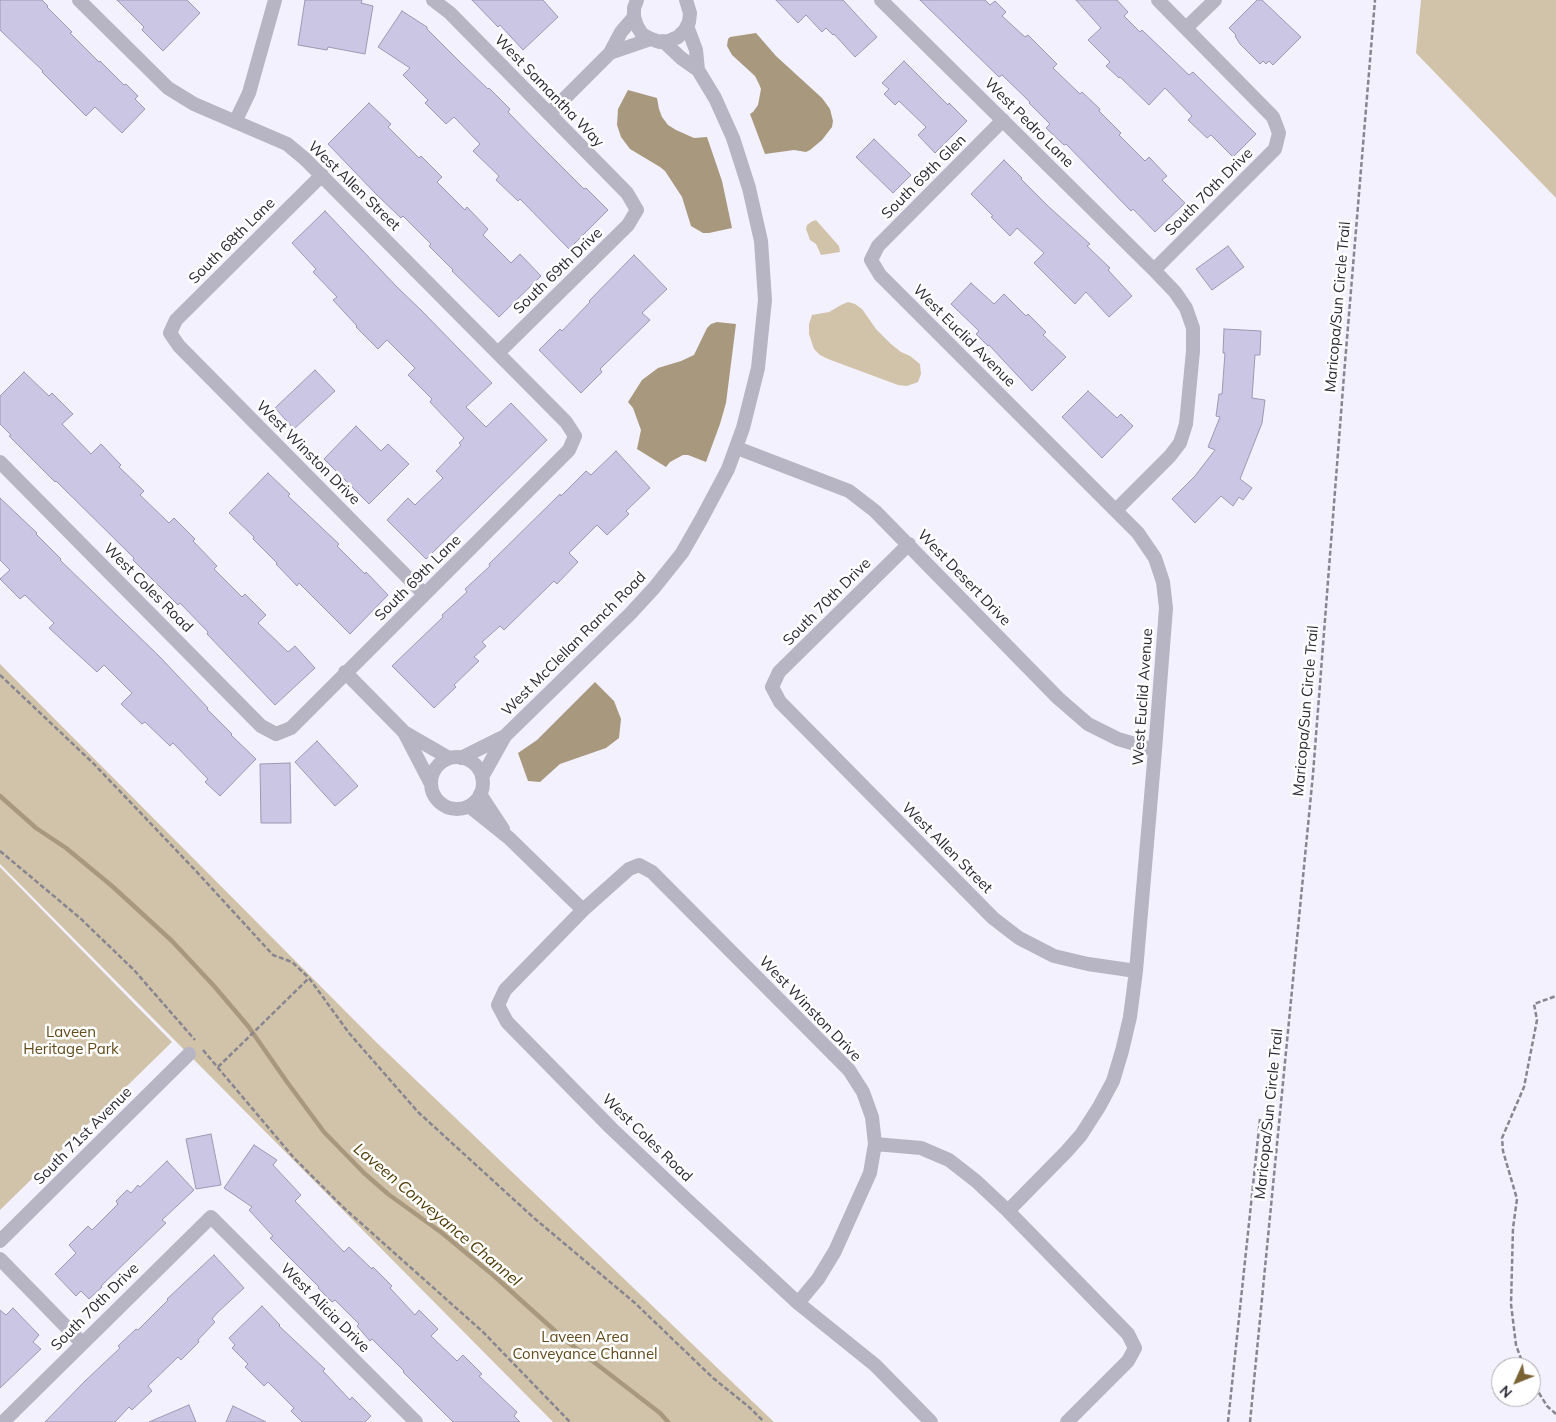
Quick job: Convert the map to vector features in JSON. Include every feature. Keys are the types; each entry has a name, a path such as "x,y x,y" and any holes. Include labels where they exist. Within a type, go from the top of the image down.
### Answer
{"street":[{"name":"West Allen Street","path":"79,0 168,88 194,104 286,144 305,158 566,422 575,436"},
{"path":"235,122 249,93 275,0"},
{"name":"West Samantha Way","path":"433,0 450,13 627,193 637,210"},
{"path":"610,54 657,40 669,41 678,37 685,30 688,13 700,0"},
{"name":"West Pedro Lane","path":"881,0 1154,270 1175,292 1186,308 1193,328 1193,351 1186,424 1180,443 1170,456 1116,510"},
{"path":"1158,0 1186,28 1215,0"},
{"path":"636,1 634,17 642,34 657,40 698,70"},
{"path":"688,13 698,70"},
{"path":"549,114 610,54 621,32 634,17"},
{"name":"South 70th Drive","path":"1154,270 1274,149 1279,133 1274,117 1186,28"},
{"name":"West McClellan Ranch Road","path":"505,736 630,614 654,588 682,553 728,469 737,448 758,368 765,300 761,242 749,188 733,138 716,98 698,70"},
{"name":"South 69th Glen","path":"871,260 878,246 1003,120"},
{"name":"South 68th Lane","path":"170,333 176,320 322,175"},
{"name":"South 69th Drive","path":"498,353 628,225 637,210"},
{"name":"West Euclid Avenue","path":"871,260 880,275 1138,533 1155,558 1163,582 1166,608 1136,971 1130,1017 1122,1051 1113,1082 1100,1107 1081,1135 1008,1210"},
{"name":"West Winston Drive","path":"170,333 178,346 424,594"},
{"name":"South 69th Lane","path":"276,734 291,728 569,450 575,436"},
{"name":"West Desert Drive","path":"737,448 849,491 876,510 1058,698 1088,724 1118,739 1155,750"},
{"name":"West Coles Road","path":"0,462 261,726 276,734"},
{"name":"South 70th Drive","path":"772,687 779,672 908,544"},
{"path":"346,672 404,732 432,784"},
{"name":"West Allen Street","path":"772,687 780,702 993,918 1019,938 1054,956 1088,964 1136,971"},
{"path":"404,732 455,758 473,763 479,770 483,786 476,801 468,806 452,808 437,800 433,792 432,776 436,768 442,762 455,758 505,736"},
{"path":"482,777 505,736"},
{"path":"480,794 509,838"},
{"path":"468,806 509,838 583,910"},
{"name":"West Winston Drive","path":"639,865 652,872 849,1070 863,1092 872,1117 875,1144 870,1173 835,1251 818,1279 798,1303"},
{"name":"West Coles Road","path":"639,865 629,869 583,910 505,990 498,1005 507,1022 611,1128 798,1303 875,1365 931,1422"},
{"name":"South 71st Avenue","path":"0,1241 189,1054"},
{"path":"875,1144 920,1148 949,1160 976,1180 1008,1210 1128,1334 1135,1348 1128,1362 1067,1422"},
{"name":"South 70th Drive","path":"3,1422 211,1217"},
{"name":"West Alicia Drive","path":"211,1217 416,1422"},
{"path":"0,1259 82,1343"}],"path":[{"name":"Maricopa/Sun Circle Trail","path":"1250,1422 1313,774 1376,0"},
{"path":"0,675 93,763 273,955 292,962 309,978 349,1034 418,1112 534,1218 635,1303 713,1378 749,1407 764,1422"},
{"path":"0,851 80,918 134,970 294,1158 344,1208 483,1332 570,1422"},
{"path":"218,1067 309,978"},
{"path":"1521,1357 1516,1344 1511,1304 1513,1228 1517,1199 1502,1151 1502,1138 1524,1087 1537,1020 1534,1004 1556,996"},
{"path":"1228,1422 1260,1119"},
{"path":"1541,1396 1547,1406 1556,1414"}],"green space":[{"path":"1421,0 1556,0 1556,198 1416,53"},
{"path":"816,220 839,246 840,252 821,255 816,244 810,240 806,229 807,225"},
{"path":"848,302 862,309 876,329 891,344 920,364 921,374 918,382 907,386 898,385 828,359 814,349 809,334 809,324 812,315 829,312"},
{"name":"Laveen Area Conveyance Channel","path":"0,664 377,1043 774,1422 553,1422 0,864"},
{"name":"Laveen Heritage Park","path":"0,867 172,1042 0,1210"}],"shaded area":[{"path":"756,33 776,56 822,98 830,109 833,121 832,127 822,140 806,152 794,150 765,154 750,114 758,105 761,89 755,76 732,55 727,46 730,37"},
{"path":"628,90 657,98 662,117 668,125 676,130 694,138 707,137 722,181 732,228 703,233 691,226 682,197 665,171 630,149 621,137 617,125 618,109"},
{"path":"717,322 736,324 726,403 720,424 706,462 683,455 670,462 666,467 637,449 641,430 633,408 628,402 642,380 658,368 694,355 707,328"},
{"path":"595,682 614,701 621,719 619,738 606,748 560,764 540,782 528,781 518,753 537,740"}],"building":[{"path":"0,0 42,0 72,32 70,33 99,62 138,96 135,99 145,109 122,133 95,107 86,116 0,30"},
{"path":"117,0 187,0 200,13 163,51 142,30 144,27"},
{"path":"305,0 362,0 361,3 373,6 365,54 328,47 327,50 298,45"},
{"path":"472,0 543,0 558,17 523,50 500,25 498,27"},
{"path":"776,0 843,0 877,37 855,57 826,28 822,32 806,15 798,23"},
{"path":"920,0 985,0 990,5 995,1 1006,12 1002,16 1025,37 1028,35 1057,64 1053,68 1080,94 1082,92 1100,109 1099,111 1121,133 1119,135 1145,161 1149,157 1167,176 1162,180 1185,203 1155,232 1133,209 1131,211 1066,144 1064,145 1046,128 1050,124 1030,102 1002,75 999,77"},
{"path":"1076,0 1117,0 1128,12 1124,16 1140,32 1142,30 1189,75 1193,72 1256,134 1233,157 1211,135 1207,138 1188,120 1192,116 1165,88 1149,105 1106,66 1110,62 1088,40 1101,28"},
{"path":"1257,0 1262,0 1301,37 1273,65 1269,61 1266,64 1263,61 1260,64 1240,44 1236,35 1229,28"},
{"path":"402,11 427,27 463,65 510,109 508,112 535,140 608,210 569,249 520,199 518,201 496,180 499,176 473,151 480,144 454,117 446,124 425,103 428,100 403,75 410,68 378,47"},
{"path":"904,61 948,105 949,103 967,121 935,153 918,135 926,127 899,101 895,105 884,94 889,89 882,83"},
{"path":"369,103 391,124 388,127 419,158 421,156 442,177 437,182 465,210 467,207 488,229 483,235 511,263 520,254 541,276 499,317 452,271 429,246 431,244 403,216 401,218 376,194 328,144"},
{"path":"874,139 911,175 893,193 856,157"},
{"path":"1004,160 1049,207 1090,244 1087,246 1110,268 1108,270 1132,296 1109,317 1086,292 1075,304 1034,263 1044,253 1017,228 1010,236 971,194"},
{"path":"325,211 492,383 466,407 486,427 511,403 547,440 426,559 387,520 408,498 415,505 443,478 436,471 461,445 459,443 464,438 430,402 432,399 408,375 415,368 387,340 378,349 356,327 333,300 337,297 313,272 316,269 292,243"},
{"path":"1228,246 1244,267 1212,290 1196,269"},
{"path":"634,255 667,289 642,313 650,320 600,369 602,372 581,393 539,350 560,329 562,331"},
{"path":"971,283 994,304 1004,294 1026,316 1028,314 1046,332 1043,335 1066,357 1032,391 989,345 976,334 979,331 951,304"},
{"path":"1224,329 1261,331 1260,355 1255,355 1252,398 1265,400 1262,423 1240,479 1252,488 1243,500 1239,497 1233,506 1221,496 1195,523 1172,499 1195,476 1215,450 1208,447 1220,417 1216,416 1219,394 1222,394 1225,353 1223,353"},
{"path":"315,370 335,391 294,429 275,408"},
{"path":"24,372 49,396 52,393 73,414 62,424 91,454 101,444 121,465 119,467 144,491 140,495 169,523 174,518 195,539 193,541 217,566 214,569 242,597 245,594 266,615 258,623 288,652 295,646 315,668 275,705 180,603 178,605 133,560 134,558 9,436 11,435 0,424 0,396"},
{"path":"1088,391 1117,418 1121,414 1133,426 1102,458 1062,417"},
{"path":"356,426 381,451 388,444 409,464 369,504 324,459"},
{"path":"616,451 650,488 626,511 629,514 607,535 597,525 569,553 578,562 557,584 554,581 504,630 500,626 482,642 486,646 474,657 479,661 434,708 392,666 443,617 442,615 467,592 465,589 560,494 561,496 586,471 591,475"},
{"path":"268,473 290,494 288,496 339,544 337,546 388,595 350,634 299,583 297,586 253,539 254,537 229,513"},
{"path":"0,498 37,533 60,560 160,657 231,735 256,759 220,796 205,782 208,779 173,743 170,746 145,722 142,724 121,704 132,693 104,665 97,672 49,628 54,623 25,595 20,599 0,579 10,570 0,560"},
{"path":"317,741 358,786 335,806 295,762"},
{"path":"290,763 291,823 261,823 260,764"},
{"path":"211,1134 221,1185 196,1189 186,1139"},
{"path":"254,1145 277,1160 273,1165 301,1195 295,1201 318,1225 344,1252 349,1247 372,1269 373,1267 392,1286 390,1288 415,1315 419,1310 438,1329 431,1336 457,1361 463,1355 482,1374 479,1376 517,1412 514,1416 520,1422 453,1422 372,1339 370,1341 357,1326 359,1324 335,1300 332,1302 318,1288 270,1238 273,1236 249,1210 252,1207 224,1188"},
{"path":"167,1161 194,1190 162,1220 166,1223 89,1299 81,1291 76,1296 55,1274 76,1253 69,1245 88,1226 92,1230 118,1204 116,1201 127,1190 131,1193 138,1185 140,1187"},
{"path":"214,1255 244,1288 212,1319 215,1322 198,1340 199,1342 181,1360 178,1357 148,1386 152,1391 132,1410 129,1407 115,1422 45,1422 120,1348 118,1346 136,1329 138,1330 167,1299"},
{"path":"262,1306 279,1326 325,1369 323,1371 350,1400 352,1397 371,1416 365,1422 302,1422 291,1411 294,1408 268,1382 264,1386 245,1367 248,1364 232,1348 235,1345 229,1338"},
{"path":"13,1308 39,1335 33,1342 41,1349 0,1388 0,1310 6,1315"},
{"path":"189,1405 196,1422 149,1422"},
{"path":"233,1406 266,1422 226,1422"}],"waterway":[{"name":"Laveen Conveyance Channel","path":"0,796 36,828 66,848 112,886 172,941 248,1026 324,1132 364,1173 388,1194 442,1233 493,1275 564,1339 660,1413 668,1422"}]}
